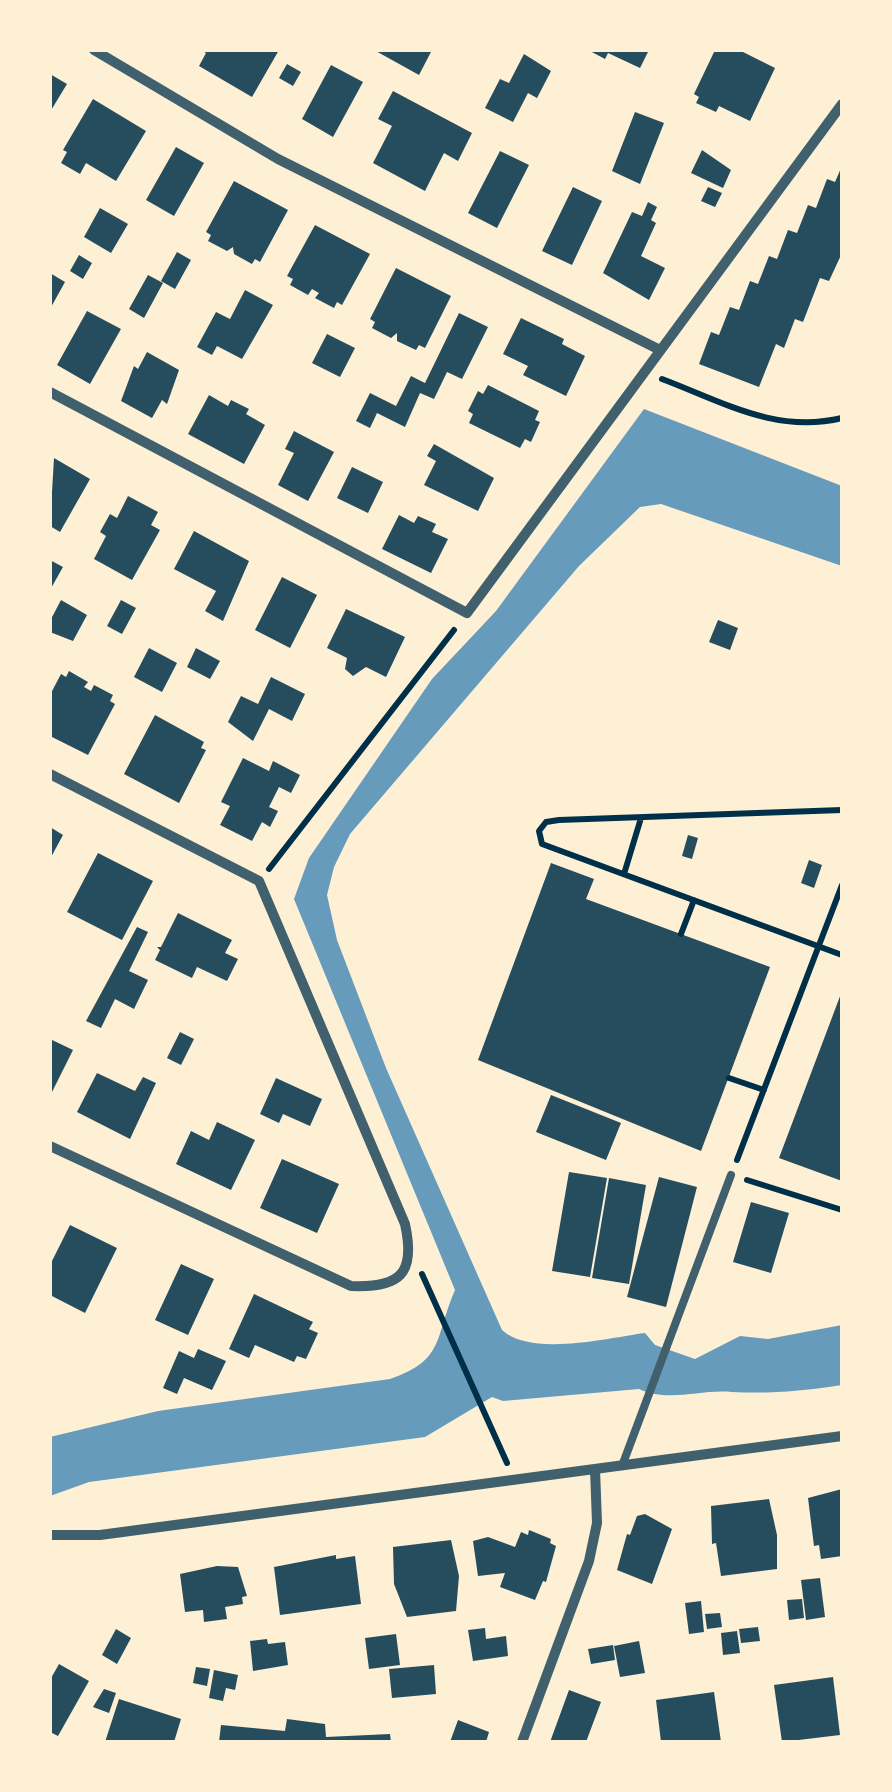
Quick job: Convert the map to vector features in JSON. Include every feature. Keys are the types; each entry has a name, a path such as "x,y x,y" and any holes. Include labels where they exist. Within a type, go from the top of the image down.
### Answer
{"street":[{"path":"94,50 278,159 658,349"},
{"path":"50,392 468,613 658,349 842,104"},
{"path":"50,774 258,881 405,1224 411,1251 403,1274 384,1288 351,1286 50,1146"},
{"path":"50,1535 100,1535 842,1436"},
{"path":"522,1742 589,1561 597,1523 595,1469"}],"lane":[{"path":"622,1466 731,1175"}],"path":[{"path":"642,371 770,420 803,426 842,418"},
{"path":"258,881 468,613"},
{"path":"842,810 559,820 546,822 538,831 542,844 842,955"},
{"path":"624,874 641,818"},
{"path":"842,885 731,1175 842,1210"},
{"path":"681,934 694,900"},
{"path":"729,1078 764,1090"},
{"path":"436,1302 512,1478"}],"water":[{"path":"644,409 842,486 842,566 661,504 640,507 579,566 350,834 334,867 327,895 337,940 386,1068 502,1330 531,1343 550,1344 645,1333 655,1345 695,1359 740,1336 768,1339 842,1325 842,1385 774,1392 662,1395 639,1389 503,1401 492,1397 425,1437 89,1482 50,1496 50,1437 158,1411 390,1379 420,1364 435,1346 455,1290 294,899 309,858 432,679 496,611"}],"building":[{"path":"200,50 279,50 252,97 199,66 206,53"},
{"path":"374,50 432,50 419,75"},
{"path":"588,50 649,50 640,68 608,53 605,59"},
{"path":"715,50 739,50 775,68 750,121 719,106 716,112 696,103 699,97 694,94"},
{"path":"524,54 551,71 537,98 528,93 513,122 485,108 500,79 509,83"},
{"path":"287,64 301,72 293,86 279,78"},
{"path":"331,65 363,82 333,137 302,119"},
{"path":"50,74 67,84 50,112"},
{"path":"393,91 472,133 458,161 444,153 425,191 373,163 392,126 378,119"},
{"path":"93,99 146,131 116,181 86,163 80,174 61,163 67,152 63,150"},
{"path":"635,112 664,123 640,184 612,171"},
{"path":"176,147 204,163 174,216 146,200"},
{"path":"702,150 731,170 723,188 691,173"},
{"path":"500,151 529,165 497,228 468,213"},
{"path":"842,166 842,253 829,281 820,278 803,322 795,319 784,348 776,344 759,387 699,364 711,332 719,335 730,307 739,310 750,281 758,284 769,256 777,259 788,230 797,233 808,205 816,208 827,179 835,182"},
{"path":"234,181 288,210 260,262 255,259 252,264 234,254 233,247 227,251 208,241 211,235 206,232"},
{"path":"573,187 602,201 572,265 542,251"},
{"path":"708,187 722,193 715,207 701,201"},
{"path":"648,202 657,207 651,220 656,223 641,256 665,268 649,300 603,273 632,212 642,216"},
{"path":"100,208 128,224 111,253 84,237"},
{"path":"315,225 370,254 342,305 337,302 334,308 315,298 319,293 312,289 308,295 290,285 293,279 287,276"},
{"path":"177,252 191,260 175,289 161,281"},
{"path":"79,255 92,263 83,279 70,271"},
{"path":"396,268 451,296 425,348 419,345 416,350 397,341 397,333 391,338 372,328 375,322 370,319"},
{"path":"50,273 65,282 50,309"},
{"path":"148,275 163,283 144,318 129,309"},
{"path":"245,290 273,305 242,359 217,346 212,355 197,347 216,312 230,319"},
{"path":"87,311 121,329 90,384 57,365"},
{"path":"459,313 488,327 462,379 447,372 434,399 420,393 405,427 377,413 370,428 356,421 370,393 396,406 411,376 425,383"},
{"path":"521,318 564,339 562,344 585,356 566,396 523,375 528,366 503,354"},
{"path":"327,334 355,348 340,377 312,363"},
{"path":"147,352 179,370 167,404 162,400 152,418 121,401 134,366 138,369"},
{"path":"488,385 539,411 535,420 540,422 531,442 525,439 520,448 469,423 473,414 468,411 478,391 483,394"},
{"path":"209,395 228,406 231,400 249,409 246,414 265,425 244,464 188,434"},
{"path":"294,431 334,452 308,501 278,485 294,453 285,449"},
{"path":"434,444 494,478 478,511 424,485 436,461 427,456"},
{"path":"54,458 90,479 60,532 50,526"},
{"path":"352,467 383,482 368,513 337,498"},
{"path":"128,496 158,512 151,525 160,530 132,580 94,559 106,536 100,532 110,514 117,518"},
{"path":"399,515 414,523 418,516 436,524 432,532 448,539 431,573 382,549"},
{"path":"194,531 249,561 223,621 205,611 216,591 174,569"},
{"path":"50,560 63,567 50,590"},
{"path":"282,577 317,595 290,648 255,630"},
{"path":"61,600 87,615 73,641 50,632 50,621"},
{"path":"121,600 136,608 122,634 107,626"},
{"path":"346,609 405,637 386,677 366,667 353,676 345,669 347,658 327,648"},
{"path":"718,620 738,628 730,650 709,642"},
{"path":"149,648 177,663 162,692 134,677"},
{"path":"196,648 220,661 210,679 187,667"},
{"path":"69,671 88,682 84,687 91,691 94,685 113,695 110,701 115,704 88,755 50,736 50,695 61,674 66,677"},
{"path":"271,677 305,694 292,721 269,709 253,741 228,722 241,696 258,704"},
{"path":"155,715 204,742 201,748 206,750 179,803 124,774"},
{"path":"243,758 269,771 273,761 300,775 291,793 279,787 269,807 278,811 270,827 262,822 252,841 220,825 230,806 221,802"},
{"path":"50,827 63,835 50,859"},
{"path":"688,835 698,838 692,859 682,856"},
{"path":"98,853 153,881 122,940 67,912"},
{"path":"809,860 822,865 814,888 801,883"},
{"path":"551,863 594,879 586,899 770,967 701,1151 478,1060"},
{"path":"178,913 232,940 225,953 238,959 227,981 197,967 192,978 155,960 160,950 157,947 161,947"},
{"path":"137,927 148,932 129,971 148,980 134,1009 115,999 101,1028 86,1021"},
{"path":"842,991 842,1181 779,1158"},
{"path":"180,1032 194,1039 181,1065 167,1058"},
{"path":"50,1039 73,1050 50,1096"},
{"path":"97,1073 135,1091 143,1077 156,1083 130,1139 77,1112"},
{"path":"276,1078 322,1099 310,1126 283,1114 279,1123 260,1114"},
{"path":"551,1095 621,1123 606,1160 536,1132"},
{"path":"217,1122 255,1140 231,1190 176,1164 191,1131 209,1140"},
{"path":"282,1159 339,1184 317,1233 260,1208"},
{"path":"569,1172 607,1178 590,1277 552,1271"},
{"path":"659,1177 697,1187 666,1307 627,1297"},
{"path":"609,1178 646,1185 629,1284 592,1278"},
{"path":"751,1202 789,1213 771,1273 733,1262"},
{"path":"70,1225 117,1248 85,1313 50,1295 50,1265"},
{"path":"181,1264 214,1279 188,1335 155,1320"},
{"path":"254,1294 313,1322 309,1329 318,1333 306,1359 297,1356 294,1362 255,1345 249,1358 229,1349"},
{"path":"198,1349 226,1361 212,1390 184,1378 177,1394 163,1388 179,1351 194,1358"},
{"path":"842,1489 842,1556 821,1559 819,1545 814,1546 808,1498"},
{"path":"769,1499 777,1535 777,1569 721,1576 716,1543 712,1544 711,1506"},
{"path":"645,1514 672,1529 652,1584 617,1570 627,1534 630,1535 637,1516"},
{"path":"529,1530 551,1539 550,1543 556,1546 546,1582 543,1581 535,1600 500,1587 505,1573 478,1576 473,1541 488,1537 515,1547 521,1532 528,1535"},
{"path":"451,1540 459,1576 456,1611 407,1617 394,1584 393,1547"},
{"path":"336,1555 336,1559 355,1556 361,1604 280,1615 274,1567"},
{"path":"217,1566 238,1567 247,1596 242,1597 243,1604 225,1607 227,1619 204,1622 203,1610 185,1612 180,1574"},
{"path":"820,1578 825,1617 806,1620 801,1580"},
{"path":"802,1599 804,1618 789,1620 787,1600"},
{"path":"701,1601 704,1632 689,1634 685,1603"},
{"path":"720,1613 722,1627 707,1629 705,1614"},
{"path":"758,1627 760,1641 741,1643 739,1629"},
{"path":"485,1628 486,1639 506,1636 508,1656 473,1661 468,1630"},
{"path":"116,1629 131,1638 117,1664 102,1655"},
{"path":"737,1631 740,1653 723,1655 721,1633"},
{"path":"396,1634 400,1665 369,1669 365,1638"},
{"path":"267,1639 268,1644 285,1642 288,1665 253,1671 250,1641"},
{"path":"639,1641 645,1673 620,1677 614,1646"},
{"path":"613,1645 615,1660 591,1664 588,1649"},
{"path":"59,1664 89,1681 58,1736 50,1732 50,1680"},
{"path":"434,1665 436,1694 392,1698 389,1669"},
{"path":"196,1667 210,1669 207,1686 193,1683"},
{"path":"214,1670 238,1675 235,1690 226,1688 223,1701 209,1698"},
{"path":"833,1677 840,1735 782,1742 774,1685"},
{"path":"104,1689 116,1693 109,1713 93,1707"},
{"path":"569,1690 601,1702 586,1742 550,1742"},
{"path":"714,1692 721,1742 661,1742 656,1700"},
{"path":"119,1699 181,1719 174,1742 105,1742"},
{"path":"287,1719 325,1724 326,1737 390,1734 391,1742 219,1742 221,1725 285,1731"},
{"path":"458,1720 489,1732 486,1742 450,1742"}]}
